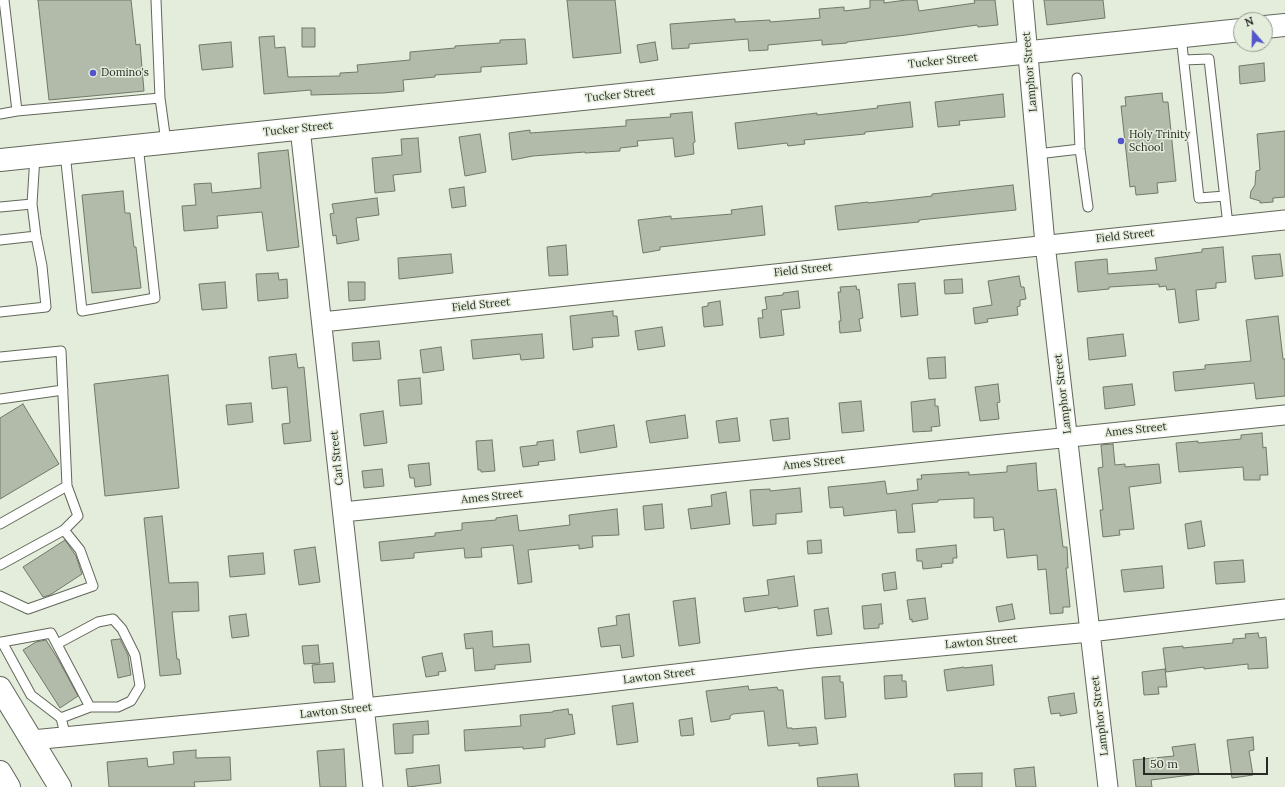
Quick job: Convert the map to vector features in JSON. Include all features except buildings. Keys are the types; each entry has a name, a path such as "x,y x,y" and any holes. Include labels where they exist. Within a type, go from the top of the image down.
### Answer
{"street":[{"name":"Lamphor Street","path":"1023,0 1045,244 1108,787"},
{"path":"1273,26 1285,25"},
{"name":"Tucker Street","path":"0,160 1233,31"},
{"name":"Carl Street","path":"300,128 373,787"},
{"name":"Field Street","path":"322,322 1045,244 1285,220"},
{"name":"Ames Street","path":"343,512 1285,415"},
{"name":"Lawton Street","path":"32,740 364,708 582,685 812,658 1090,632 1285,609"},
{"path":"3,705 32,740 60,787"},
{"path":"0,772 9,787"}],"lane":[{"path":"4,0 17,111"},
{"path":"156,0 160,98 166,142"},
{"path":"1181,36 1199,198 1225,196"},
{"path":"1184,60 1209,59 1228,226"},
{"path":"1077,78 1080,149 1088,208"},
{"path":"0,114 17,111 160,98"},
{"path":"65,153 82,311 155,298 138,145"},
{"path":"1037,154 1080,149"},
{"path":"0,312 46,307 42,266 32,204 35,156"},
{"path":"0,207 32,204"},
{"path":"0,240 36,236"},
{"path":"0,357 61,351 67,486 78,516 64,530 0,565"},
{"path":"0,399 63,390"},
{"path":"0,524 67,486"},
{"path":"0,596 28,609 93,586 80,550 64,530"},
{"path":"57,644 98,622 113,619 122,629 135,655 140,686 131,701 118,707 90,707 61,718"},
{"path":"66,737 61,718 31,695 1,642 51,633 90,707"},
{"path":"3,705 31,695"}],"place":[{"name":"Domino's","path":"93,73"},
{"name":"Holy Trinity School","path":"1121,141"}]}
